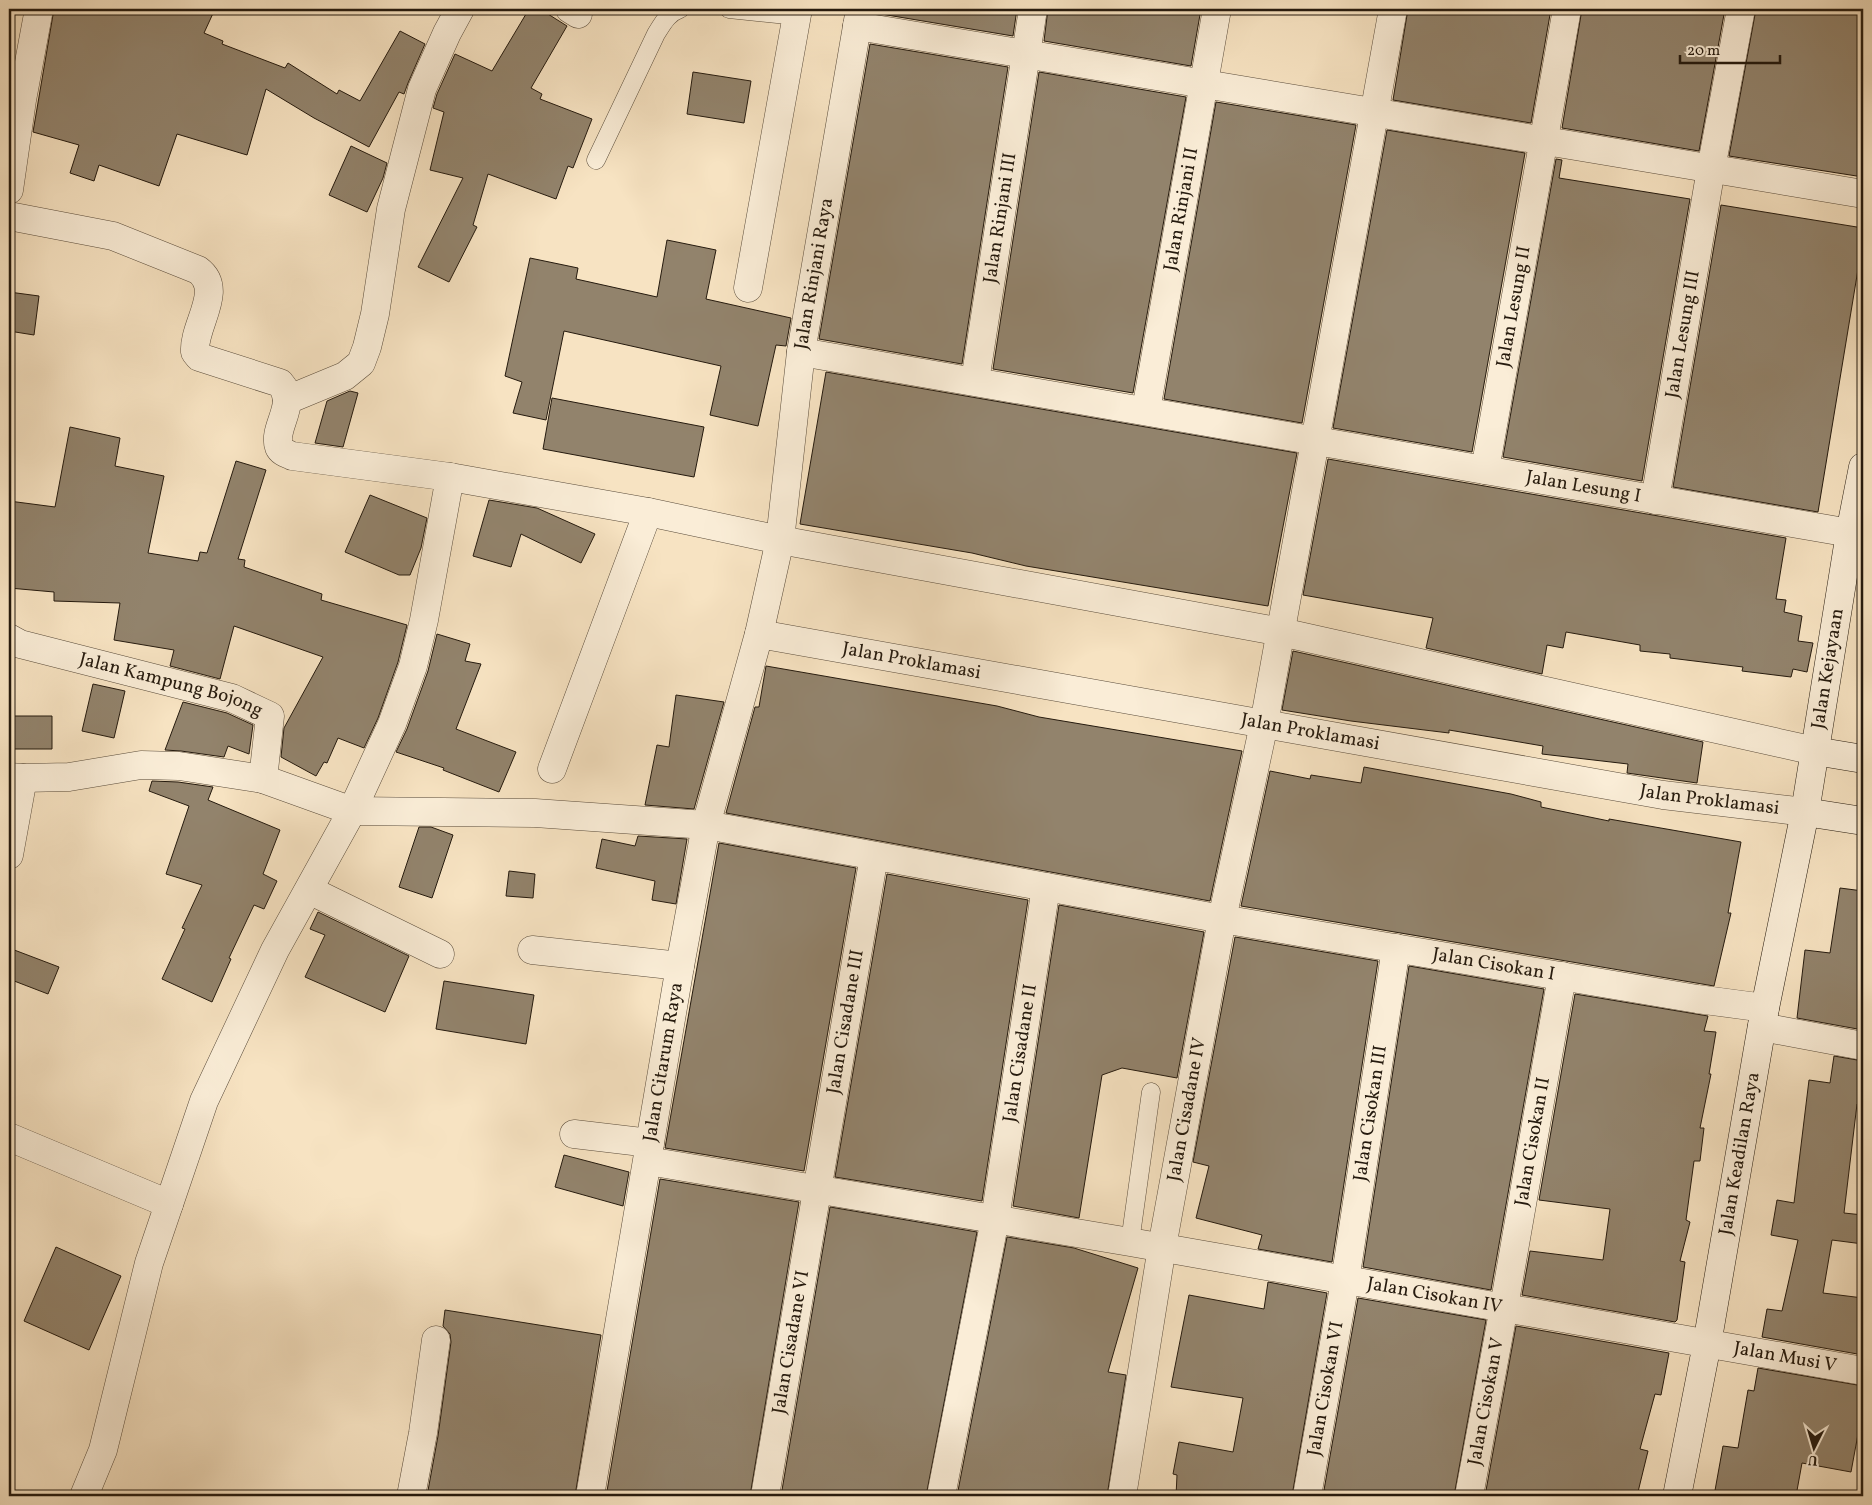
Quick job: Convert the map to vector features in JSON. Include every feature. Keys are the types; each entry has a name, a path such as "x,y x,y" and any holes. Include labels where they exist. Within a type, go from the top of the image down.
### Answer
{"street":[{"path":"9,190 22,100 39,9"},
{"path":"287,400 345,376 361,363 375,314 391,209 422,90 447,33 460,9"},
{"name":"Jalan Rinjani III","path":"975,381 1033,9"},
{"name":"Jalan Rinjani II","path":"1146,410 1217,9"},
{"name":"Jalan Cisadane IV","path":"1122,1496 1162,1247 1222,919 1264,724 1376,113 1393,9"},
{"name":"Jalan Lesung II","path":"1484,470 1568,9"},
{"name":"Jalan Lesung III","path":"1655,500 1711,169 1742,9"},
{"path":"748,288 798,12"},
{"path":"859,17 1025,54 1863,194"},
{"name":"Jalan Rinjani Raya","path":"759,634 780,540 801,352 859,17"},
{"path":"9,216 113,236 198,270 206,276 210,286 209,297 196,335 195,352 199,357 280,383 285,389 287,400 279,437 280,448 292,456 450,478 648,512 780,540 1280,632 1815,751 1863,759"},
{"name":"Jalan Lesung I","path":"801,352 1146,410 1655,500 1856,520"},
{"name":"Jalan Kejayaan","path":"1805,812 1856,520 1863,467"},
{"path":"84,1496 104,1450 148,1263 204,1101 275,950 352,811 392,724 413,666 424,620 450,478"},
{"path":"552,769 648,512"},
{"name":"Jalan Proklamasi","path":"759,634 1663,796 1805,812 1863,821"},
{"name":"Jalan Citarum Raya","path":"590,1496 680,966 706,825 759,634"},
{"name":"Jalan Kampung Bojong","path":"9,638 20,644 232,698 270,716 263,780"},
{"name":"Jalan Cisokan I","path":"16,778 69,777 141,766 179,766 263,780 352,811 535,813 706,825 1222,919 1697,999 1863,1046"},
{"path":"9,855 16,778"},
{"name":"Jalan Keadilan Raya","path":"1677,1496 1707,1344 1764,1018 1805,812"},
{"name":"Jalan Cisadane III","path":"818,1189 874,856"},
{"name":"Jalan Cisadane II","path":"941,1496 995,1219 1046,887"},
{"path":"309,890 440,954"},
{"name":"Jalan Cisokan III","path":"1345,1281 1396,948"},
{"path":"532,950 680,966"},
{"name":"Jalan Cisokan II","path":"1504,1307 1562,976"},
{"name":"Jalan Cisokan IV","path":"574,1134 818,1189 1162,1247 1707,1344"},
{"path":"9,1137 169,1204"},
{"name":"Jalan Cisadane VI","path":"765,1496 818,1189"},
{"name":"Jalan Cisokan VI","path":"1307,1496 1345,1281"},
{"name":"Jalan Cisokan V","path":"1469,1496 1504,1307"},
{"path":"411,1496 424,1433 436,1340"},
{"name":"Jalan Musi V","path":"1707,1344 1863,1371"}],"lane":[{"path":"596,160 656,34 666,17 680,9"},
{"path":"729,9 798,12"},
{"path":"1130,1242 1151,1092"}],"building":[{"path":"54,9 215,9 204,33 223,41 222,44 285,68 288,63 337,94 339,90 360,101 400,31 425,44 404,94 399,92 369,147 314,118 266,89 247,155 177,134 159,186 99,165 94,181 70,173 79,145 33,132"},
{"path":"529,9 540,9 567,26 531,88 542,94 540,99 592,119 573,168 568,166 556,199 488,174 473,225 477,227 449,282 418,267 463,178 430,170 444,112 433,108 437,94 455,54 492,71"},
{"path":"875,9 1017,9 1013,36 875,13"},
{"path":"1048,9 1201,9 1191,66 1044,41"},
{"path":"1408,9 1551,9 1531,123 1393,100"},
{"path":"1582,9 1725,9 1699,151 1562,128"},
{"path":"1756,9 1863,9 1863,177 1729,156"},
{"path":"870,44 1008,67 962,364 819,339"},
{"path":"693,72 751,81 744,123 687,114"},
{"path":"1039,72 1186,97 1133,393 993,369"},
{"path":"1216,102 1356,125 1302,423 1164,399"},
{"path":"1387,130 1525,153 1472,452 1333,428"},
{"path":"351,146 387,163 383,178 367,212 329,195"},
{"path":"1556,159 1562,160 1559,178 1690,199 1642,481 1503,457"},
{"path":"1721,205 1863,228 1863,239 1818,512 1673,487"},
{"path":"667,240 716,250 706,299 791,318 786,346 776,345 758,426 710,415 721,366 564,331 546,420 513,413 522,382 505,376 530,258 578,268 576,279 657,297"},
{"path":"9,292 39,296 34,335 9,331"},
{"path":"826,372 1297,453 1268,606 1026,566 972,553 800,524"},
{"path":"350,391 358,393 343,447 315,443 327,401"},
{"path":"552,398 704,427 694,477 543,449"},
{"path":"70,427 120,438 115,466 164,476 148,553 198,561 200,552 207,553 236,461 266,470 238,559 245,560 244,567 322,594 321,600 407,625 398,662 378,718 364,748 338,738 327,763 324,762 316,776 281,757 284,728 323,657 234,626 220,679 170,666 174,650 114,640 120,603 54,601 54,592 9,588 9,501 55,507"},
{"path":"1328,459 1786,538 1776,599 1786,600 1784,612 1802,616 1798,641 1813,643 1807,672 1793,669 1791,677 1742,671 1743,667 1670,658 1670,654 1640,651 1640,645 1566,632 1563,648 1547,645 1542,674 1426,648 1433,618 1303,595"},
{"path":"370,495 427,518 421,548 410,575 399,575 345,552"},
{"path":"489,500 537,508 595,534 581,563 521,534 511,567 473,556"},
{"path":"437,634 470,644 465,661 481,664 456,729 516,752 499,792 443,770 444,768 396,752 407,729 428,671"},
{"path":"1293,651 1703,742 1697,783 1627,773 1628,764 1542,754 1543,746 1449,730 1449,733 1282,710"},
{"path":"766,666 997,706 1039,717 1242,751 1210,901 726,813 755,707 759,707"},
{"path":"93,684 125,691 114,738 82,731"},
{"path":"676,695 724,702 694,809 645,805 657,745 669,747"},
{"path":"183,702 227,713 253,725 249,754 228,746 224,757 165,750"},
{"path":"14,716 52,716 52,749 14,749"},
{"path":"1364,767 1511,794 1541,802 1541,807 1609,821 1609,819 1741,842 1728,913 1731,913 1714,986 1241,906 1270,771 1310,779 1311,775 1361,783"},
{"path":"152,781 178,782 213,787 208,800 280,830 263,874 277,881 264,909 254,905 229,958 231,959 212,1002 162,979 185,929 182,928 202,885 166,874 189,806 149,791"},
{"path":"419,827 431,827 453,835 432,898 399,887"},
{"path":"638,836 687,839 676,904 652,900 655,881 596,868 602,839 635,846"},
{"path":"719,843 856,868 804,1171 665,1148"},
{"path":"509,871 535,874 533,898 506,896"},
{"path":"887,874 1028,900 982,1201 835,1177"},
{"path":"1840,888 1863,891 1863,1030 1797,1018 1805,950 1830,953"},
{"path":"1059,905 1204,932 1177,1078 1122,1068 1102,1075 1079,1218 1013,1206"},
{"path":"318,912 409,956 385,1012 305,977 325,935 310,929"},
{"path":"1235,937 1378,961 1332,1262 1258,1249 1262,1235 1196,1218 1209,1166 1193,1162"},
{"path":"9,948 59,967 48,994 9,979"},
{"path":"1409,966 1544,989 1491,1290 1363,1267"},
{"path":"444,981 534,995 526,1044 436,1029"},
{"path":"1575,994 1708,1016 1704,1031 1716,1032 1709,1074 1711,1074 1700,1128 1704,1128 1700,1161 1694,1161 1686,1220 1690,1222 1680,1261 1685,1262 1677,1320 1675,1322 1522,1295 1530,1251 1603,1260 1610,1209 1539,1200"},
{"path":"1834,1056 1863,1061 1844,1213 1863,1215 1863,1244 1832,1240 1823,1293 1863,1298 1863,1355 1762,1337 1767,1309 1782,1311 1798,1240 1771,1235 1777,1200 1794,1203 1809,1080 1830,1083"},
{"path":"564,1155 629,1172 623,1206 555,1187"},
{"path":"660,1179 799,1202 750,1496 636,1496 607,1491"},
{"path":"830,1207 977,1232 926,1496 781,1496"},
{"path":"1007,1237 1074,1248 1138,1268 1108,1372 1126,1375 1107,1496 957,1496"},
{"path":"56,1247 121,1276 89,1350 24,1321"},
{"path":"1268,1282 1327,1293 1292,1496 1176,1496 1177,1475 1173,1474 1179,1442 1233,1452 1243,1398 1171,1387 1189,1295 1264,1309"},
{"path":"1358,1298 1486,1320 1454,1496 1347,1496 1324,1490"},
{"path":"445,1310 601,1335 575,1496 427,1496 438,1436 451,1342 450,1334 443,1326"},
{"path":"1516,1326 1669,1353 1661,1395 1655,1394 1640,1449 1648,1451 1637,1496 1485,1496"},
{"path":"1758,1368 1863,1386 1863,1407 1851,1472 1802,1463 1796,1496 1714,1496 1723,1446 1738,1448 1748,1390 1754,1391"}]}
